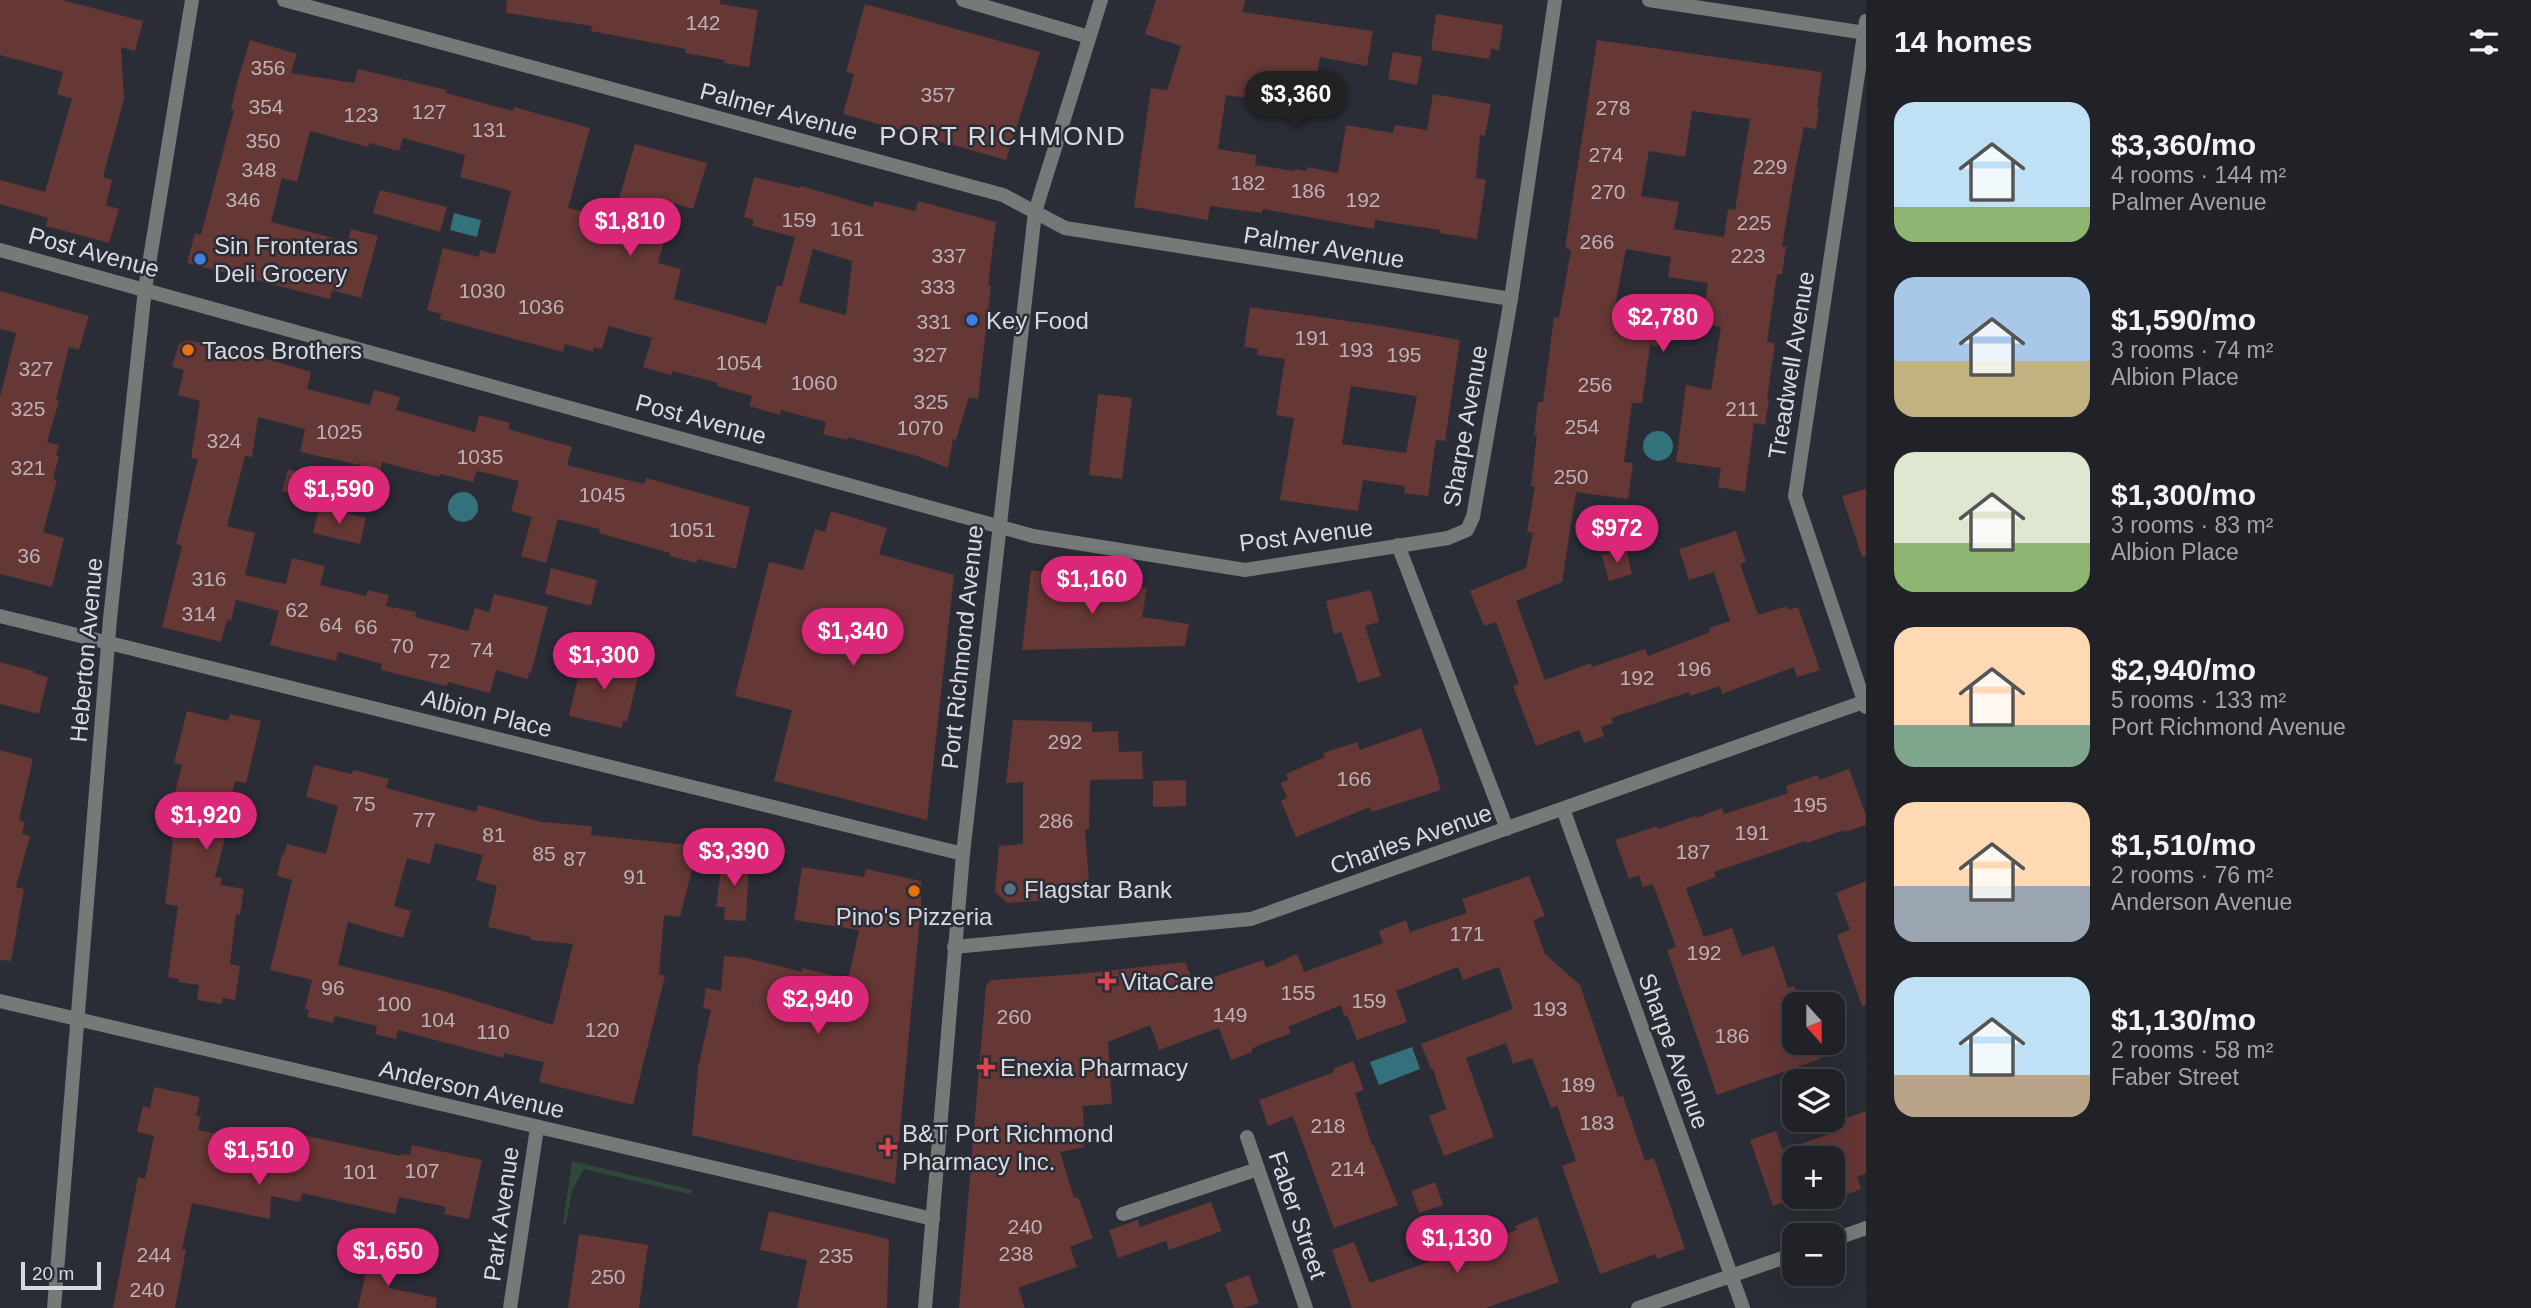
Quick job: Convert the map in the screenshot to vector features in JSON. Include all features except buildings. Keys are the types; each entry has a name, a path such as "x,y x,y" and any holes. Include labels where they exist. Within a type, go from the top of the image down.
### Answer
{"street":[{"name":"Heberton Avenue","path":"54,1308 108,643 145,289 192,0"},
{"name":"Palmer Avenue","path":"284,0 1003,195 1065,228 1510,299"},
{"path":"963,0 1089,37"},
{"name":"Port Richmond Avenue","path":"925,1308 962,854 1035,212 1101,0"},
{"name":"Sharpe Avenue","path":"1398,545 1448,538 1467,530 1473,517 1510,299 1555,0"},
{"path":"1649,0 1865,29"},
{"name":"Treadwell Avenue","path":"1865,29 1795,496 1865,703"},
{"name":"Post Avenue","path":"0,250 1032,536 1245,570 1398,545"},
{"path":"1398,545 1507,829"},
{"name":"Albion Place","path":"0,616 962,854"},
{"name":"Charles Avenue","path":"954,947 1251,919 1865,703"},
{"name":"Sharpe Avenue","path":"1563,809 1743,1308"},
{"name":"Anderson Avenue","path":"0,1001 933,1219"},
{"name":"Park Avenue","path":"510,1308 537,1128"},
{"name":"Faber Street","path":"1247,1137 1306,1308"},
{"path":"1124,1214 1258,1169"},
{"path":"1845,1235 1866,1228"},
{"path":"1638,1308 1782,1258"}],"green space":[{"path":"572,1161 692,1190 690,1194 584,1169 572,1191 566,1224 563,1224"}],"water":[{"path":"454,213 481,220 477,237 450,230"},
{"path":"1658,431 1669,435 1673,446 1669,457 1658,461 1647,457 1643,446 1647,435"},
{"path":"463,492 473,497 478,507 473,517 463,522 453,517 448,507 453,497"},
{"path":"1412,1047 1420,1069 1379,1085 1370,1062"}],"place":[{"name":"Sin Fronteras Deli Grocery","path":"200,259"},
{"name":"Key Food","path":"972,320"},
{"name":"Tacos Brothers","path":"188,350"},
{"name":"Flagstar Bank","path":"1010,889"},
{"name":"Pino's Pizzeria","path":"914,891"},
{"name":"VitaCare","path":"1107,981"},
{"name":"Enexia Pharmacy","path":"986,1067"},
{"name":"B&T Port Richmond Pharmacy Inc.","path":"888,1147"}],"district":[{"name":"PORT RICHMOND","path":"1003,136"}]}
